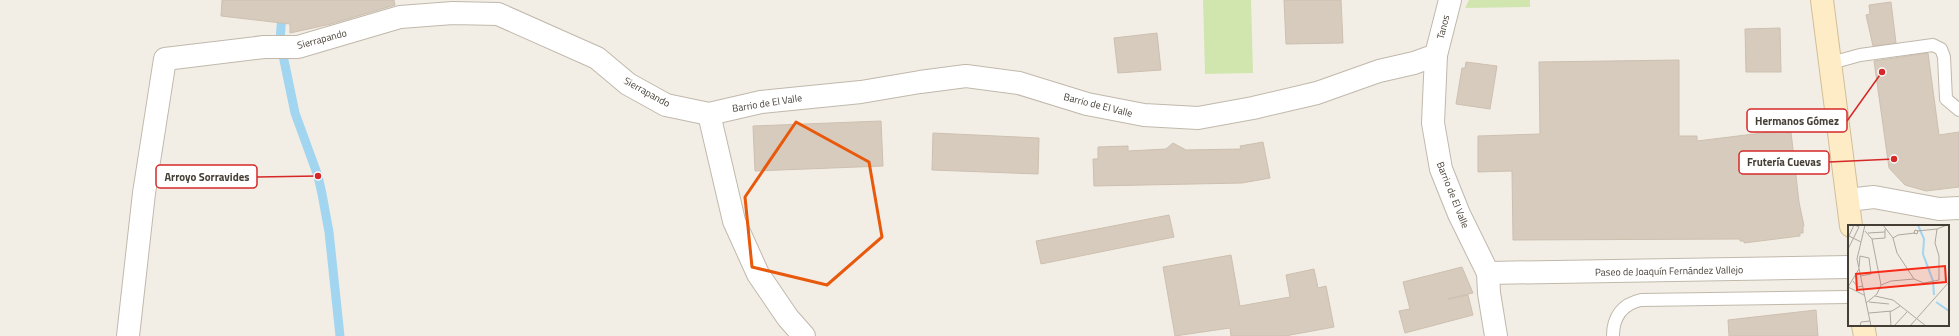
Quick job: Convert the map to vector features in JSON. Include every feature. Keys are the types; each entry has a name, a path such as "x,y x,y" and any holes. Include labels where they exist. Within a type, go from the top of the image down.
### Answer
{"street":[{"name":"Tanos","path":"1436,55 1450,0"},
{"path":"1822,0 1851,225"},
{"name":"Sierrapando","path":"128,336 144,193 165,59 264,47 298,47 400,17 453,13 498,14 597,58 628,84 666,105 709,114"},
{"name":"Barrio de El Valle","path":"709,114 761,102 861,92 966,76 1019,83 1087,104 1144,115 1198,118 1253,108 1317,93 1379,71 1414,63 1436,55 1433,123 1437,156 1459,214 1488,273 1489,293 1496,336"},
{"path":"709,114 734,220 758,274 788,318 804,336"},
{"path":"1848,200 1874,196 1939,209 1959,208"},
{"name":"Paseo de Joaquín Fernández Vallejo","path":"1488,273 1848,267"},
{"path":"1863,326 1865,336"}],"lane":[{"path":"1831,63 1860,55 1933,46 1941,49 1944,57 1946,99 1959,110"},
{"path":"1613,336 1615,322 1621,310 1629,304 1641,300 1848,297"}],"highlighted area":[{"path":"796,122 869,162 882,237 827,285 752,267 745,197"}],"green space":[{"path":"1203,0 1251,0 1253,73 1205,74"},
{"path":"1469,0 1530,0 1530,7 1465,8"}],"building":[{"path":"222,0 394,0 395,5 331,24 290,33 290,24 221,16"},
{"path":"1284,0 1341,0 1343,43 1286,44"},
{"path":"1891,2 1896,43 1873,46 1866,15 1870,14 1869,5"},
{"path":"1780,28 1781,72 1746,72 1745,29"},
{"path":"1157,33 1161,70 1118,73 1114,38"},
{"path":"1928,53 1939,135 1959,132 1959,187 1926,191 1905,185 1889,168 1874,61"},
{"path":"1679,60 1679,136 1697,136 1697,141 1787,130 1787,133 1791,132 1799,202 1804,226 1803,233 1800,233 1800,236 1744,243 1744,241 1740,241 1740,239 1513,240 1512,171 1478,172 1478,136 1540,134 1539,62"},
{"path":"1466,62 1497,66 1490,109 1456,104 1462,68 1465,68"},
{"path":"881,121 883,166 755,171 753,126"},
{"path":"933,133 1039,138 1038,174 932,170"},
{"path":"1263,142 1270,178 1242,183 1094,186 1093,159 1098,159 1098,147 1128,146 1128,151 1166,149 1173,143 1186,150 1241,149 1240,146"},
{"path":"1169,215 1174,237 1041,264 1036,241"},
{"path":"1231,255 1240,306 1290,297 1286,275 1314,269 1318,288 1326,286 1334,327 1285,336 1231,336 1230,328 1175,336 1163,267"},
{"path":"1462,267 1473,293 1448,299 1468,295 1473,315 1405,333 1399,311 1410,309 1403,282"},
{"path":"1816,310 1818,336 1729,336 1728,320"}],"waterway":[{"path":"283,0 280,41 295,113 318,176 322,194 329,232 340,336"}],"place":[{"name":"Hermanos Gómez","path":"1882,72"},
{"name":"Frutería Cuevas","path":"1894,159"},
{"name":"Arroyo Sorravides","path":"318,176"}]}
